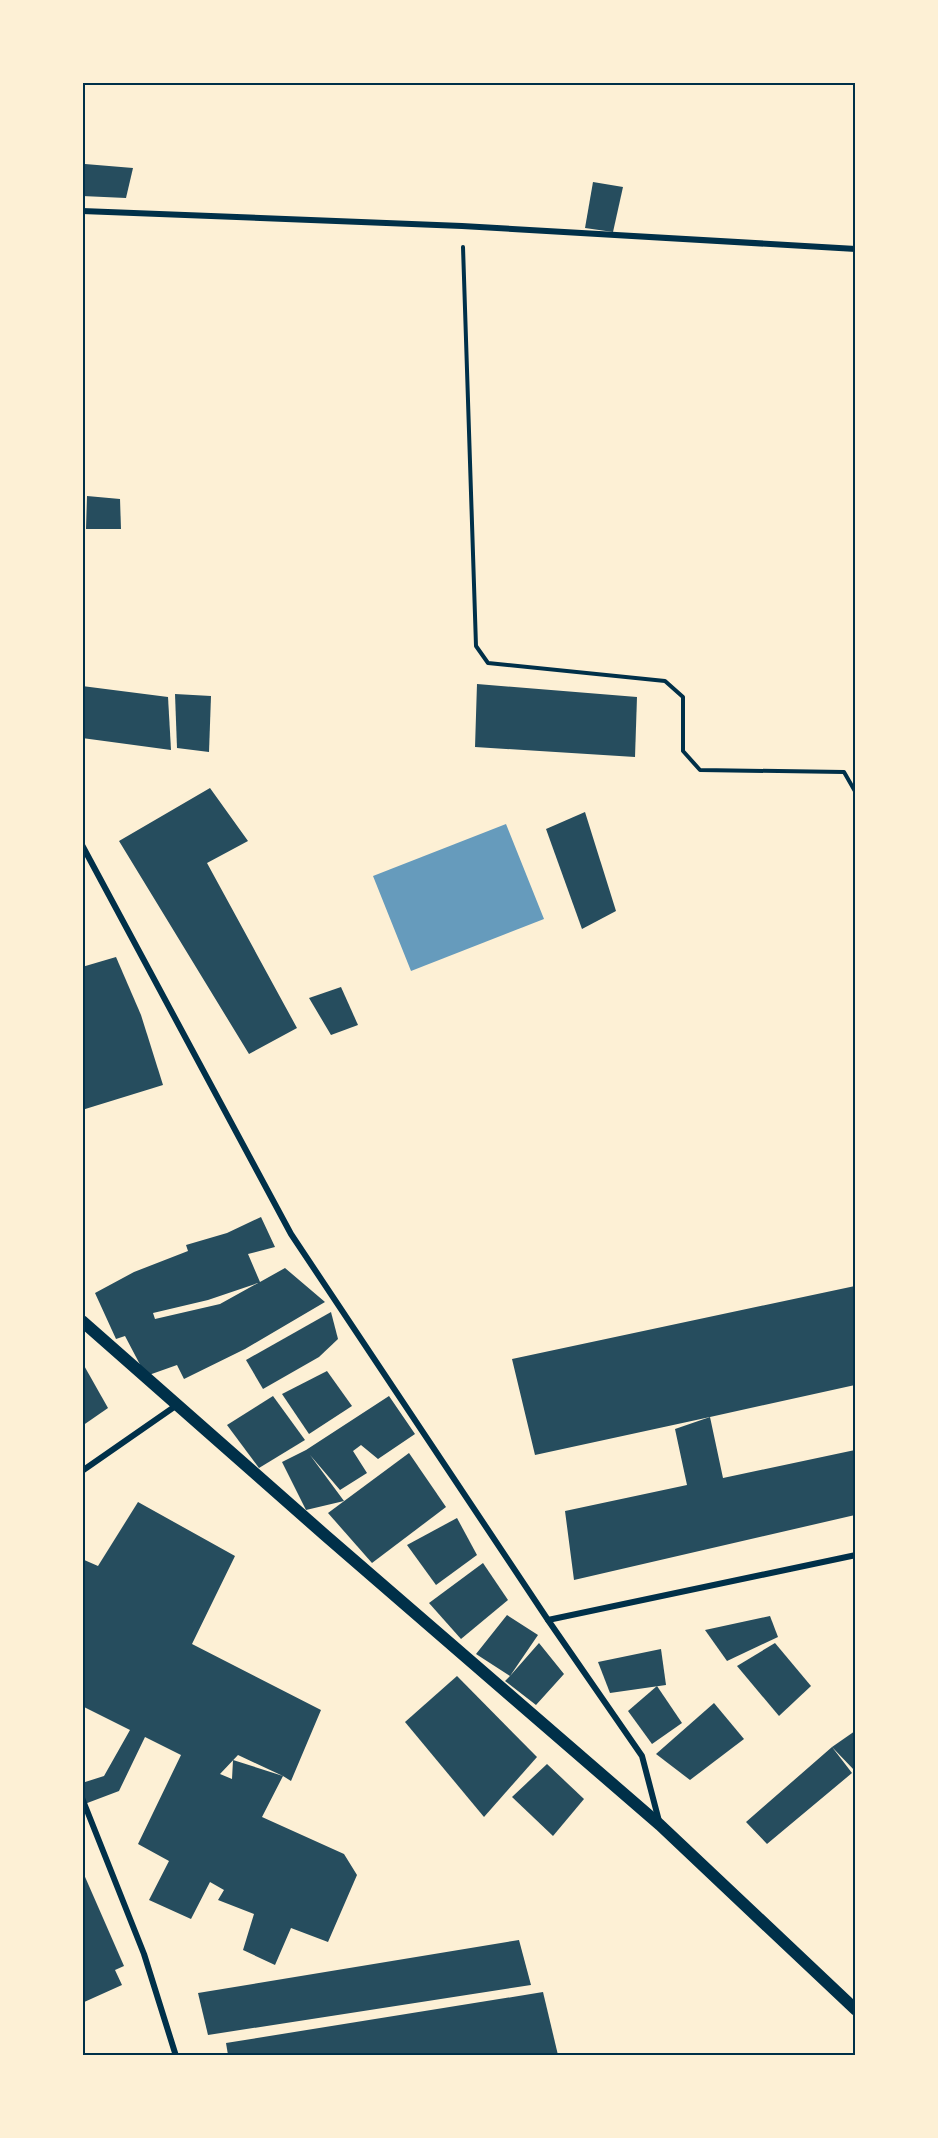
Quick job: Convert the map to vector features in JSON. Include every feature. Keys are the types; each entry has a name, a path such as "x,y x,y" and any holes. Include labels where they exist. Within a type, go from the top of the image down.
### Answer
{"main road":[{"path":"82,1321 660,1825 855,2010"}],"street":[{"path":"82,211 462,226 855,249"},
{"path":"82,845 291,1233 548,1620 642,1756 660,1825"},
{"path":"82,1471 177,1404"},
{"path":"548,1620 855,1555"},
{"path":"82,1798 144,1954 176,2055"}],"path":[{"path":"462,226 476,646 488,663 665,681 684,697 683,751 700,770 844,772 855,793"}],"water":[{"path":"506,824 544,919 411,971 373,876"}],"building":[{"path":"85,164 133,168 126,198 82,196"},
{"path":"593,182 623,187 613,232 585,228"},
{"path":"87,496 120,499 121,529 86,529"},
{"path":"477,684 637,697 635,757 475,747"},
{"path":"82,686 168,697 171,750 82,738"},
{"path":"175,694 211,696 209,752 177,748"},
{"path":"210,788 248,841 207,863 297,1028 249,1054 119,841"},
{"path":"585,812 616,911 582,929 546,829"},
{"path":"116,957 141,1015 163,1085 82,1110 82,967"},
{"path":"341,987 358,1025 331,1035 309,998"},
{"path":"261,1217 275,1247 248,1254 260,1282 285,1268 325,1302 245,1349 184,1379 177,1365 146,1376 125,1336 116,1339 95,1293 134,1272 188,1251 186,1245 227,1233","holes":["258,1283 220,1304 155,1319 153,1313 208,1300"]},
{"path":"855,1286 855,1385 535,1455 512,1359"},
{"path":"331,1312 338,1339 319,1357 263,1389 246,1360"},
{"path":"82,1362 108,1408 82,1426"},
{"path":"327,1371 352,1406 309,1434 282,1394"},
{"path":"273,1396 305,1440 259,1468 227,1425"},
{"path":"389,1396 415,1434 378,1459 361,1445 353,1451 367,1473 340,1490 310,1455 344,1501 306,1510 282,1462 306,1450"},
{"path":"710,1417 723,1478 855,1450 855,1515 574,1580 565,1511 687,1485 675,1429"},
{"path":"409,1453 446,1507 372,1563 328,1513"},
{"path":"138,1502 235,1556 192,1644 321,1710 291,1781 283,1776 262,1817 344,1854 357,1875 328,1942 291,1928 275,1965 243,1950 254,1914 218,1900 224,1890 210,1882 191,1919 149,1900 169,1861 138,1844 181,1755 145,1737 119,1791 82,1805 82,1783 104,1776 130,1730 82,1706 82,1559 98,1566","holes":["238,1755 283,1776 233,1760","233,1760 232,1779 220,1774"]},
{"path":"457,1518 477,1555 436,1585 407,1545"},
{"path":"483,1563 508,1600 461,1639 429,1603"},
{"path":"507,1615 538,1635 510,1676 476,1654"},
{"path":"770,1616 778,1637 727,1661 705,1630"},
{"path":"539,1643 564,1674 536,1705 505,1681"},
{"path":"775,1643 811,1686 779,1716 737,1666"},
{"path":"661,1649 666,1685 610,1693 598,1662"},
{"path":"457,1676 537,1757 484,1817 405,1722"},
{"path":"657,1686 682,1723 652,1744 628,1711"},
{"path":"714,1703 744,1739 690,1780 656,1754"},
{"path":"855,1731 855,1771 832,1747"},
{"path":"832,1747 852,1773 767,1844 746,1822"},
{"path":"547,1764 584,1799 553,1836 512,1797"},
{"path":"82,1870 124,1966 115,1970 122,1985 82,2003"},
{"path":"519,1940 531,1985 208,2035 198,1993"},
{"path":"543,1992 558,2055 228,2055 226,2043"}]}
